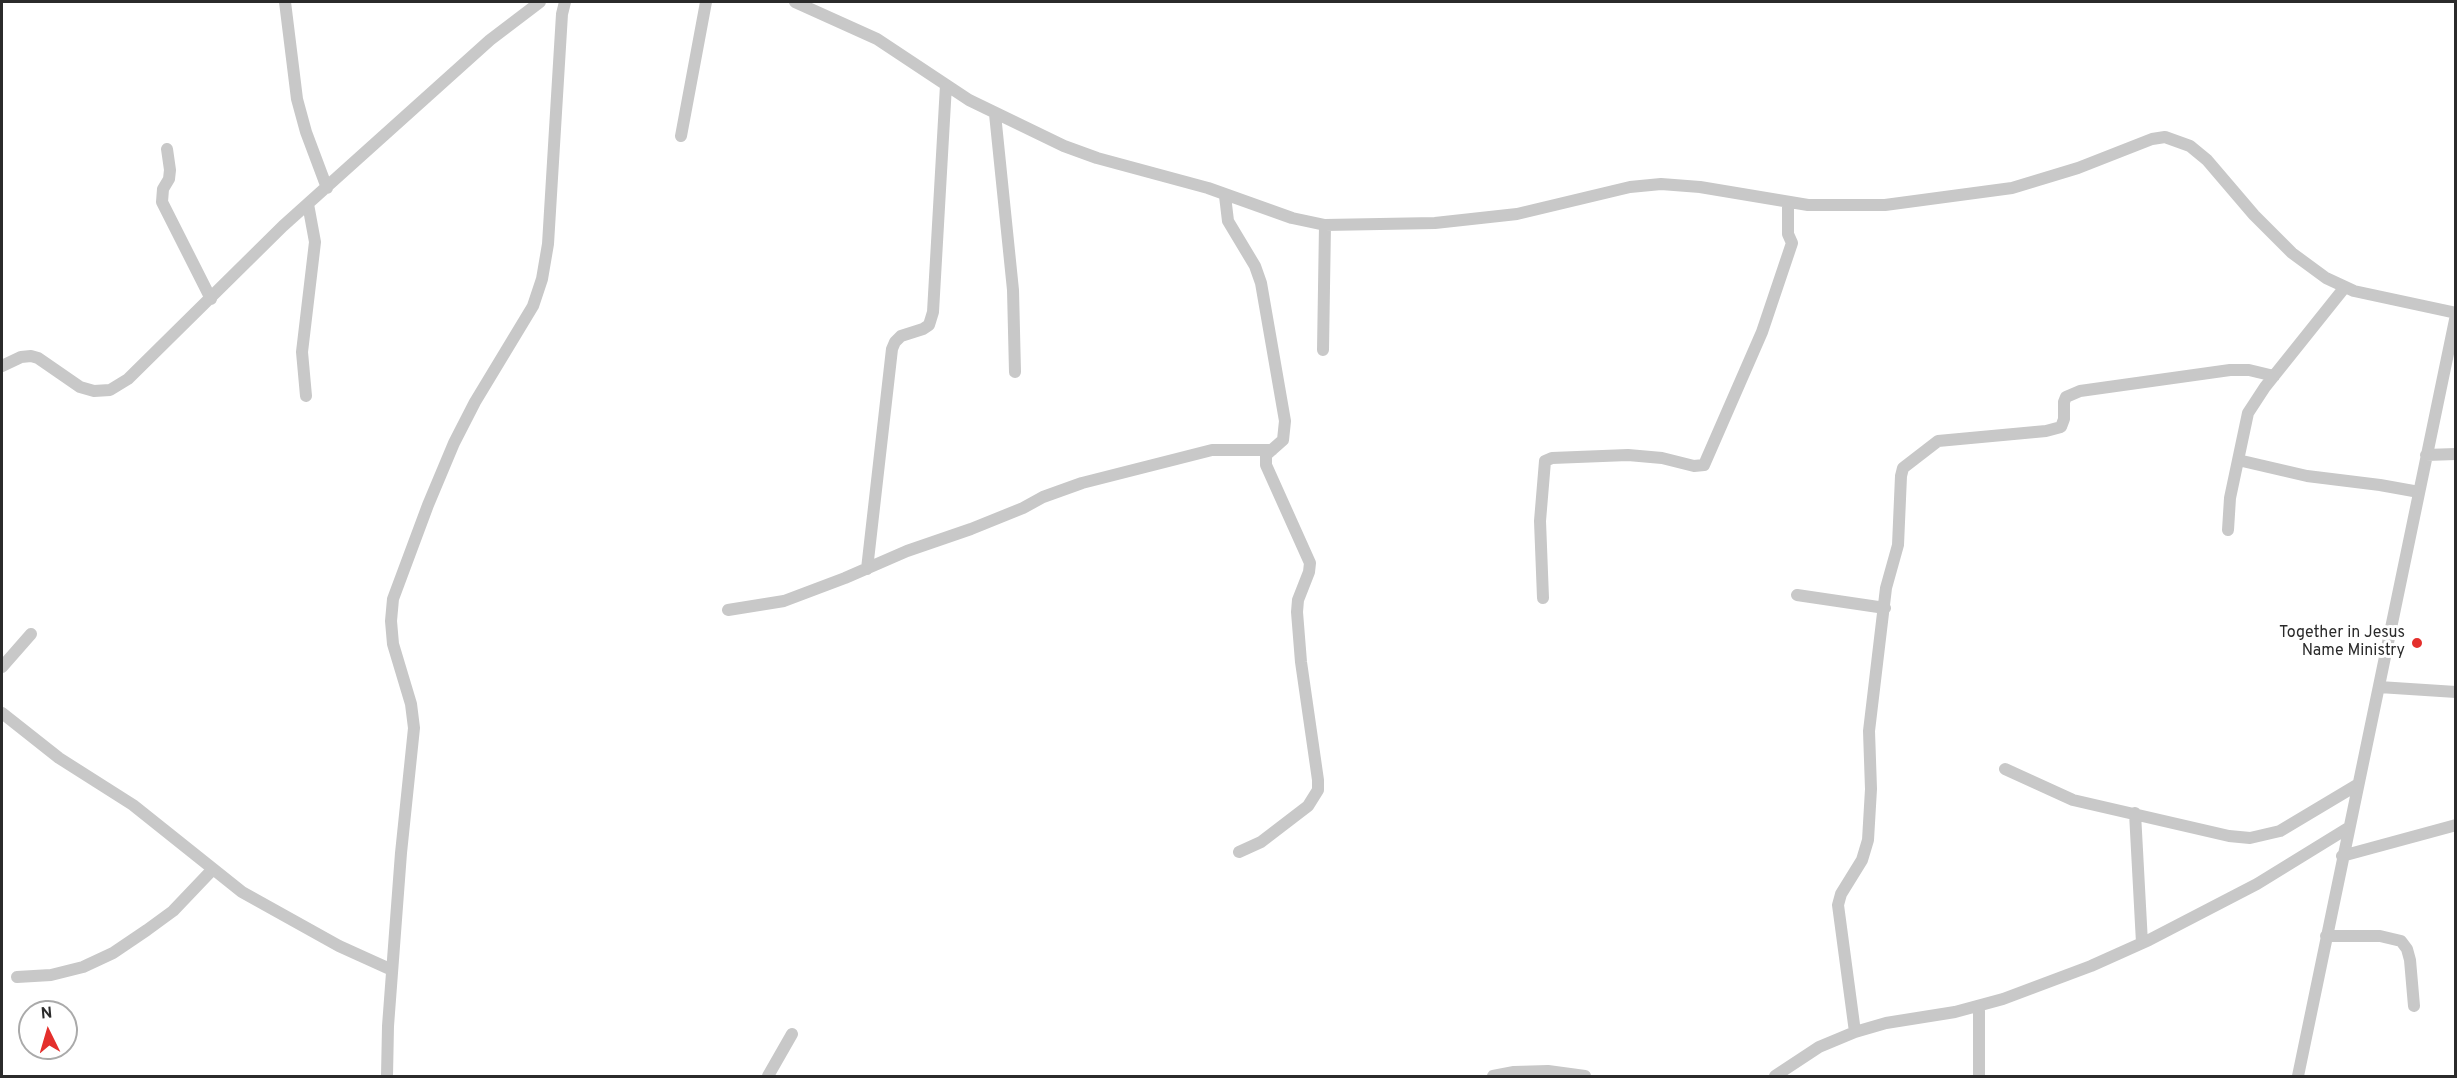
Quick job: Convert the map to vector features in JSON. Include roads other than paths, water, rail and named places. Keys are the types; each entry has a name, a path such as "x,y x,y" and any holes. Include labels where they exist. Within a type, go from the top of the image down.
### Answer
{"street":[{"path":"285,2 297,99 306,132 327,188"},
{"path":"2,366 21,357 31,356 38,358 80,387 94,391 110,390 128,379 283,226 490,40 540,2"},
{"path":"387,1077 387,1026 414,728 411,704 393,645 393,599 454,443 475,402 533,306 542,279 548,244 562,14 565,2"},
{"path":"681,136 706,2"},
{"path":"795,2 877,39 946,85 995,114 1064,146 1097,158 1164,175 1292,218 1325,225 1435,223 1517,214 1630,187 1661,184 1700,187 1808,205 1886,205 2012,188 2078,168 2152,139 2165,137 2190,146 2206,160 2254,215 2292,253 2326,278 2354,291 2456,314 2298,1077"},
{"path":"867,569 892,349 895,342 902,336 929,325 933,312 946,85"},
{"path":"995,114 1013,290 1015,372"},
{"path":"167,148 170,170 169,179 163,189 162,202 211,299"},
{"path":"1225,196 1228,221 1255,267 1261,283 1285,421 1282,440 1266,455 1266,465 1310,563 1309,572 1298,600 1298,612 1301,662 1317,790 1308,806 1261,842 1239,852"},
{"path":"1543,598 1540,521 1545,461 1552,458 1628,455 1662,458 1694,466 1704,465 1762,332 1792,243 1788,234 1788,202"},
{"path":"306,396 302,352 315,242 308,204"},
{"path":"1323,350 1325,225"},
{"path":"2228,530 2230,498 2248,413 2345,286"},
{"path":"1855,1032 1838,905 1841,894 1862,860 1868,840 1871,789 1869,731 1886,588 1898,545 1900,476 1903,468 1938,441 2061,427 2066,397 2080,391 2230,370 2249,370 2274,376"},
{"path":"728,610 784,601 907,551 971,529 1023,508 1042,497 1082,483 1212,450 1232,448 1272,450"},
{"path":"2426,455 2456,454"},
{"path":"2238,460 2307,476 2419,492"},
{"path":"1797,595 1885,608"},
{"path":"2,667 31,634"},
{"path":"2379,687 2456,692"},
{"path":"2,713 59,758 133,806 242,892 299,926 393,970"},
{"path":"2005,769 2073,800 2229,836 2250,838 2280,831 2357,784"},
{"path":"2135,813 2142,943"},
{"path":"2342,856 2456,825"},
{"path":"1775,1077 1819,1047 1855,1032 1886,1023 1978,1006 2091,966 2142,943 2257,884 2348,828"},
{"path":"17,977 51,975 83,967 113,952 173,911 213,869"},
{"path":"2326,936 2380,936 2401,941 2407,949 2410,960 2414,1006"},
{"path":"1978,1006 1979,1077"},
{"path":"768,1077 792,1034"},
{"path":"1493,1077 1514,1072 1548,1071 1585,1077"}],"place":[{"name":"Together in Jesus Name Ministry","path":"2417,643"}]}
